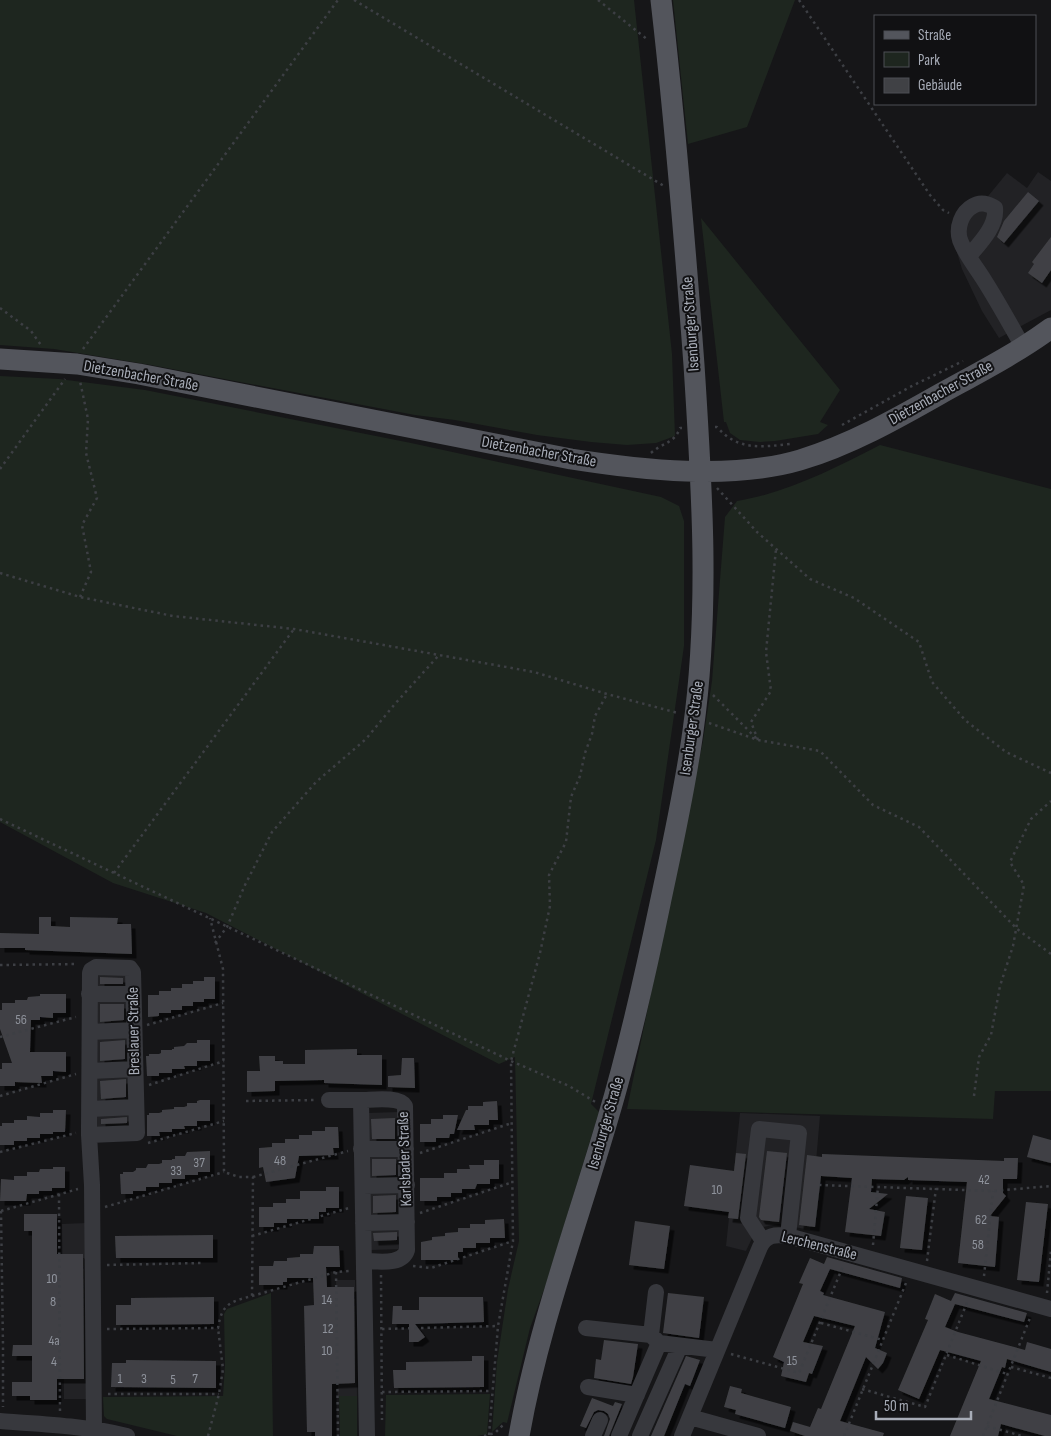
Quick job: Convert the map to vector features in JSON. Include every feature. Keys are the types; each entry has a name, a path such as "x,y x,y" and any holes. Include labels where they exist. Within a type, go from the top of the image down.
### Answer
{"main road":[{"name":"Isenburger Straße","path":"511,1430 536,1359 610,1111 658,915 675,832 696,708 704,577 702,470 680,196 661,0"},
{"name":"Dietzenbacher Straße","path":"0,359 77,364 197,385 534,453 629,467 672,470 742,469 780,465 825,452 899,416 1023,347 1051,328"}],"street":[{"path":"969,256 987,233 995,214 995,208 988,204 975,204 970,208 959,226 960,240 969,256 1002,309 1023,347"},
{"path":"93,968 90,973 89,994 89,1132 92,1185 94,1429"},
{"name":"Breslauer Straße","path":"93,968 130,968 133,972 137,1133"},
{"path":"89,994 133,994"},
{"path":"90,1032 134,1029"},
{"path":"90,1071 135,1069"},
{"path":"329,1100 361,1100 367,1436"},
{"name":"Karlsbader Straße","path":"361,1100 398,1100 404,1103 407,1250 406,1254 398,1260"},
{"path":"90,1109 136,1108"},
{"path":"763,1241 748,1218 759,1129 799,1133 788,1236"},
{"path":"89,1132 137,1133"},
{"path":"361,1150 406,1153"},
{"path":"363,1186 407,1185"},
{"path":"363,1223 407,1219"},
{"name":"Lerchenstraße","path":"682,1436 763,1241 768,1236 788,1236 1044,1307"},
{"path":"364,1266 381,1261 398,1260"},
{"path":"619,1436 637,1395 655,1339 656,1292"},
{"path":"586,1328 655,1339 680,1346 717,1350"},
{"path":"640,1436 680,1346"},
{"path":"588,1387 637,1395"},
{"path":"690,1417 758,1436"},
{"path":"593,1436 600,1420"},
{"path":"1,1421 94,1429 127,1436"}],"path":[{"path":"0,469 77,364 84,345 338,0"},
{"path":"354,0 680,196"},
{"path":"598,0 667,55"},
{"path":"798,0 930,195 943,210 961,220"},
{"path":"0,308 31,331 40,342"},
{"path":"836,428 910,387 970,357"},
{"path":"77,364 88,420 86,453 97,498 82,525 91,572 80,597"},
{"path":"629,467 658,446 673,441 680,428 717,427 725,436 735,442 746,445 794,444"},
{"path":"702,470 757,532 810,579 854,598 919,642 932,682 965,720 1006,752 1051,773"},
{"path":"758,740 751,722 771,691 766,652 776,549"},
{"path":"0,573 80,597 173,616 294,629 534,672 607,694 696,708 758,740 820,751 873,805 919,827 1017,929 1051,954"},
{"path":"114,873 294,629"},
{"path":"215,943 227,927 245,885 272,832 316,782 366,739 439,655"},
{"path":"489,1435 498,1326 513,1241 511,1061 540,953 550,906 549,875 566,842 571,797 580,776 585,753 592,734 594,716 607,694"},
{"path":"696,708 714,695 758,740"},
{"path":"974,1096 979,1058 991,1036 1000,986 1017,929 1024,885 1010,862 1031,820 1051,801"},
{"path":"0,819 511,1061 569,1086 610,1111"},
{"path":"210,918 223,968 224,1172"},
{"path":"0,965 80,964 93,968"},
{"path":"134,1029 223,1003"},
{"path":"0,1037 90,1014"},
{"path":"136,1089 224,1061"},
{"path":"0,1096 90,1071"},
{"path":"246,1101 329,1100"},
{"path":"137,1133 139,1145 225,1121"},
{"path":"406,1153 513,1123"},
{"path":"0,1152 89,1132"},
{"path":"92,1212 224,1172 239,1177 253,1177 343,1152 361,1150"},
{"path":"252,1296 253,1177"},
{"path":"407,1219 513,1182"},
{"path":"1,1421 0,1211 92,1185"},
{"path":"818,1185 993,1191 1051,1186"},
{"path":"872,1259 878,1186"},
{"path":"844,1436 883,1340 918,1272 936,1188"},
{"path":"862,1389 925,1407 966,1308 978,1289 993,1191"},
{"path":"59,1194 60,1425"},
{"path":"252,1236 363,1204"},
{"path":"398,1260 407,1266 431,1268 513,1241"},
{"path":"983,1436 1026,1332 1044,1307 1051,1250"},
{"path":"717,1350 799,1373 841,1273 846,1252"},
{"path":"381,1261 382,1427"},
{"path":"93,1265 202,1263"},
{"path":"208,1436 220,1394 223,1369 218,1328 222,1313 228,1304 336,1272 364,1266"},
{"path":"336,1272 338,1436"},
{"path":"821,1323 883,1340"},
{"path":"382,1329 498,1326"},
{"path":"93,1329 218,1328"},
{"path":"946,1355 1008,1375"},
{"path":"1011,1367 1051,1378"},
{"path":"382,1392 492,1392"},
{"path":"94,1394 220,1394"},
{"path":"986,1426 1022,1436"},
{"path":"484,1436 511,1430"}],"shaded area":[{"path":"1038,172 1051,181 1051,310 999,338 982,311 962,269 953,239 1007,173 1027,188"},
{"path":"95,971 128,971 130,1130 97,1130"},
{"path":"399,1112 402,1249 371,1250 368,1113"},
{"path":"740,1113 820,1116 810,1230 779,1224 763,1227 753,1236 746,1251 726,1246"},
{"path":"87,1223 88,1399 64,1399 62,1224"},
{"path":"336,1280 355,1280 357,1396 338,1396"}],"green space":[{"path":"0,0 634,0 672,354 675,436 656,443 627,445 537,435 455,420 415,415 151,365 54,349 0,345"},
{"path":"673,0 795,0 747,127 688,144"},
{"path":"701,218 840,390 820,422 828,425 818,434 775,441 740,440 730,433 726,422 724,422"},
{"path":"0,376 59,379 145,390 411,443 661,497 679,506 684,521 684,646 656,840 591,1104 599,1112 546,1284 530,1328 507,1423 503,1422 492,1432 497,1362 508,1289 519,1241 515,1057 499,1064 206,913 113,883 0,822"},
{"path":"880,445 1051,489 1051,1091 995,1091 993,1119 627,1109 703,741 712,681 725,517 737,501 792,486 828,471"},
{"path":"271,1293 273,1436 177,1436 107,1419 104,1416 103,1397 223,1396 225,1365 224,1314 227,1309"},
{"path":"490,1394 487,1434 477,1436 385,1436 386,1395"},
{"path":"339,1396 357,1396 357,1436 340,1436"}],"building":[{"path":"1028,192 1039,201 1004,243 997,237 1004,221"},
{"path":"1051,237 1051,270 1042,283 1028,273 1034,264 1032,262"},
{"path":"39,917 51,917 51,926 70,927 70,917 118,918 117,924 131,924 132,954 0,948 0,933 39,934"},
{"path":"100,977 123,978 123,984 100,984"},
{"path":"204,977 215,977 215,999 204,999 204,1002 193,1002 193,1006 182,1006 182,1010 171,1010 171,1013 159,1013 159,1016 148,1017 148,995 159,995 159,991 171,991 171,988 182,988 182,984 193,984 193,981 204,981"},
{"path":"40,994 66,994 66,1013 53,1013 53,1018 40,1017 40,1020 31,1020 30,1052 66,1052 66,1072 53,1071 53,1076 41,1076 42,1083 15,1082 15,1086 0,1086 2,1063 12,1063 0,1029 2,1003 15,1003 15,1000 27,1000 28,997 40,996"},
{"path":"100,1004 124,1004 124,1020 100,1022"},
{"path":"125,1040 125,1059 100,1061 100,1042"},
{"path":"197,1040 210,1040 210,1061 197,1061 197,1066 184,1066 185,1069 172,1069 172,1073 159,1073 159,1076 147,1076 146,1056 149,1056 149,1054 159,1054 161,1050 172,1050 174,1047 184,1046 187,1043 197,1043"},
{"path":"357,1049 357,1055 382,1055 382,1085 324,1083 324,1080 275,1081 275,1091 247,1092 247,1071 260,1071 259,1056 275,1056 275,1061 283,1061 283,1064 305,1064 305,1050"},
{"path":"402,1058 414,1058 415,1088 388,1087 388,1076 401,1075"},
{"path":"126,1079 126,1097 101,1099 100,1081"},
{"path":"200,1100 210,1100 210,1121 197,1121 197,1126 184,1126 185,1129 172,1129 172,1132 159,1132 160,1136 147,1136 147,1115 149,1113 159,1113 162,1110 174,1109 174,1107 184,1107 187,1106 187,1103 197,1103"},
{"path":"497,1101 498,1120 489,1120 489,1125 474,1125 475,1130 457,1130 466,1110 468,1110 468,1106 483,1106 483,1102"},
{"path":"53,1110 66,1110 65,1132 40,1134 40,1138 14,1141 14,1145 0,1145 0,1126 2,1126 2,1123 14,1123 14,1120 27,1120 27,1116 40,1117 40,1113 53,1113"},
{"path":"443,1115 458,1115 454,1134 450,1134 449,1138 436,1138 436,1142 420,1142 420,1124 431,1124 431,1119 443,1119"},
{"path":"127,1117 127,1123 101,1124 101,1119"},
{"path":"395,1118 395,1139 372,1139 371,1119"},
{"path":"325,1127 338,1127 339,1148 333,1148 334,1155 299,1156 295,1178 266,1182 263,1167 259,1168 259,1148 272,1147 272,1143 285,1143 285,1139 299,1139 299,1135 312,1135 312,1131 325,1131"},
{"path":"1033,1135 1051,1140 1051,1163 1027,1157"},
{"path":"210,1151 210,1172 198,1172 198,1175 185,1175 185,1179 172,1179 172,1183 159,1183 159,1187 146,1187 146,1191 133,1191 133,1194 121,1194 120,1174 123,1174 123,1172 133,1172 136,1168 146,1168 148,1164 159,1164 162,1163 162,1160 172,1160 175,1159 175,1156 185,1156 187,1152"},
{"path":"767,1151 787,1153 779,1222 761,1220 759,1217"},
{"path":"736,1153 746,1154 738,1219 728,1218 729,1212 684,1206 690,1165 734,1171"},
{"path":"822,1154 1004,1161 1004,1158 1018,1158 1017,1179 1003,1179 1003,1193 1006,1196 990,1216 999,1217 995,1267 958,1263 967,1182 908,1180 908,1177 904,1180 872,1179 871,1192 888,1194 869,1209 885,1212 881,1236 845,1232 852,1178 821,1176 815,1227 799,1225 807,1155 822,1157"},
{"path":"372,1159 396,1159 396,1175 372,1176"},
{"path":"484,1160 499,1160 499,1179 490,1179 490,1184 477,1184 475,1189 462,1189 462,1193 451,1193 451,1197 437,1197 437,1201 420,1201 420,1178 444,1178 444,1173 457,1173 457,1169 470,1169 469,1165 484,1165"},
{"path":"53,1167 65,1167 65,1188 52,1188 52,1191 39,1191 39,1194 27,1194 26,1201 0,1201 1,1179 14,1180 14,1176 27,1176 27,1172 39,1172 40,1169 53,1169"},
{"path":"326,1187 339,1187 339,1208 326,1208 326,1212 319,1212 319,1219 287,1219 287,1223 274,1223 274,1227 259,1227 259,1207 273,1207 273,1203 286,1203 286,1199 300,1199 300,1191 326,1191"},
{"path":"396,1195 396,1212 373,1213 373,1196"},
{"path":"906,1196 928,1198 922,1250 900,1248"},
{"path":"1026,1202 1048,1204 1039,1282 1017,1280"},
{"path":"24,1214 57,1214 57,1254 83,1254 84,1379 57,1379 57,1400 30,1400 30,1396 12,1396 12,1382 32,1382 32,1356 12,1356 13,1345 32,1345 32,1231 24,1231"},
{"path":"504,1219 505,1238 490,1238 490,1243 476,1243 476,1248 463,1248 463,1252 458,1252 458,1260 421,1260 421,1242 432,1240 432,1237 445,1236 445,1233 458,1232 458,1228 470,1228 470,1224 485,1224 485,1220"},
{"path":"635,1221 670,1226 664,1269 629,1265"},
{"path":"397,1232 397,1240 374,1241 373,1233"},
{"path":"213,1235 213,1258 116,1258 115,1236"},
{"path":"314,1246 339,1246 340,1267 326,1267 327,1287 354,1287 355,1383 332,1384 332,1436 315,1436 315,1432 307,1432 304,1306 314,1305 313,1278 287,1278 287,1282 283,1282 283,1285 259,1285 259,1266 273,1266 274,1261 287,1261 287,1258 300,1257 300,1254 313,1254"},
{"path":"827,1257 902,1278 900,1288 830,1269 820,1291 824,1293 823,1295 885,1312 875,1348 887,1353 883,1363 878,1369 866,1357 840,1421 884,1433 883,1436 805,1436 790,1431 793,1422 810,1427 818,1408 821,1409 855,1326 814,1316 803,1342 823,1346 812,1374 809,1373 806,1382 781,1376 784,1362 773,1357 803,1284 799,1283 810,1258 824,1264"},
{"path":"668,1293 704,1297 699,1338 663,1333"},
{"path":"955,1293 1027,1313 1024,1322 955,1304 945,1327 1025,1350 1027,1342 1051,1349 1051,1372 1007,1359 1005,1368 1002,1367 989,1399 1051,1415 1051,1436 1001,1424 998,1436 950,1436 981,1361 940,1350 919,1399 898,1390 928,1320 925,1319 935,1294 951,1301"},
{"path":"214,1297 214,1324 116,1325 116,1305 131,1305 131,1298"},
{"path":"419,1297 483,1297 484,1322 415,1324 425,1337 418,1342 409,1342 409,1324 392,1324 393,1306 402,1306 402,1310 419,1310"},
{"path":"604,1340 638,1344 631,1384 594,1378 596,1359 601,1360"},
{"path":"472,1356 484,1356 484,1387 394,1388 393,1370 406,1370 406,1362 472,1361"},
{"path":"686,1356 700,1360 690,1386 685,1384 664,1436 651,1436"},
{"path":"126,1360 216,1361 216,1388 111,1387 112,1363 126,1363"},
{"path":"730,1386 742,1389 741,1393 791,1407 785,1428 735,1414 736,1410 724,1407"},
{"path":"592,1398 613,1406 615,1402 622,1404 609,1436 604,1436 610,1419 604,1411 598,1410 594,1412 586,1428 580,1426"}]}
